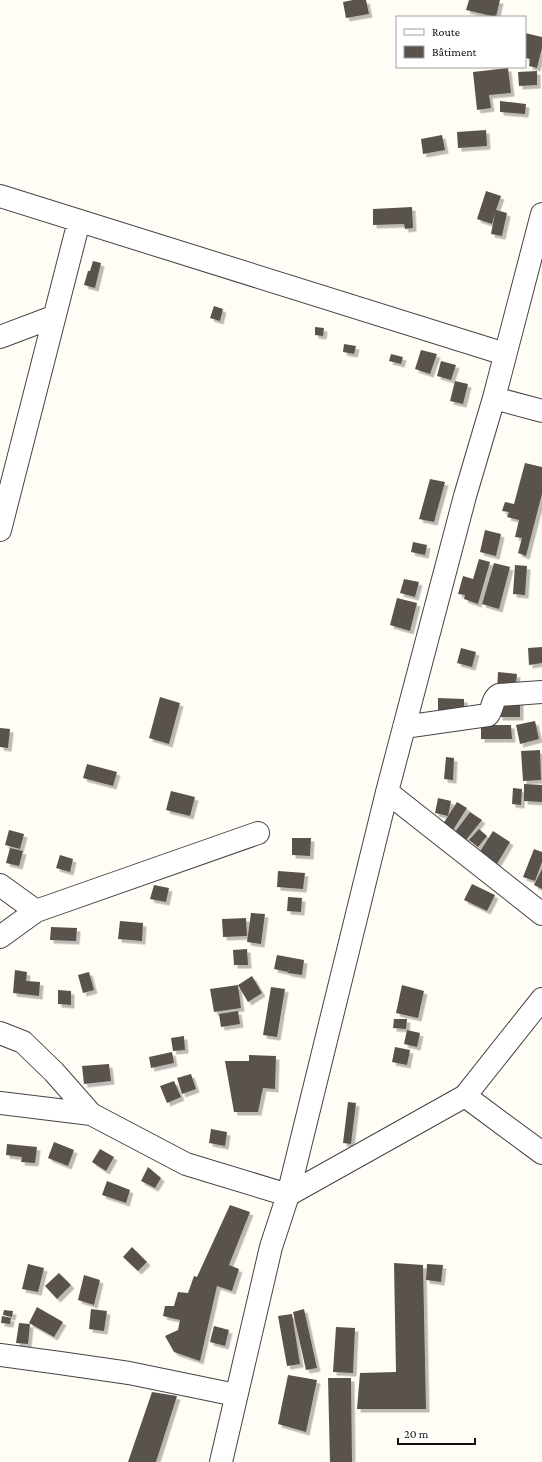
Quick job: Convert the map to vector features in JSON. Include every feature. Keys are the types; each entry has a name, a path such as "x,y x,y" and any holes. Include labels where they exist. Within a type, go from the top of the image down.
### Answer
{"street":[{"path":"0,196 505,354"},
{"path":"221,1462 270,1247 288,1196 387,792 465,496 494,398 542,214"},
{"path":"0,530 79,221"},
{"path":"0,336 54,317"},
{"path":"494,398 542,411"},
{"path":"404,727 488,715 494,699 499,694 542,692"},
{"path":"387,792 542,914"},
{"path":"0,937 36,911 258,833"},
{"path":"0,885 36,911"},
{"path":"0,1103 90,1114 186,1164 288,1196 465,1096 542,999"},
{"path":"0,1034 23,1042 54,1072 90,1114"},
{"path":"465,1096 542,1154"},
{"path":"0,1355 129,1374 236,1395"}],"building":[{"path":"366,0 369,14 346,18 343,2"},
{"path":"469,0 500,0 496,16 466,10"},
{"path":"526,33 542,37 542,48 537,68 529,66 530,59 526,58"},
{"path":"508,68 511,93 489,95 491,108 477,110 473,72"},
{"path":"537,71 537,85 519,86 518,72"},
{"path":"500,101 526,104 525,114 500,112"},
{"path":"486,130 487,146 458,148 457,132"},
{"path":"442,135 445,150 423,154 421,139"},
{"path":"486,191 501,196 496,210 507,213 502,236 491,234 495,213 492,224 477,219"},
{"path":"412,207 413,228 405,229 404,224 373,225 373,209"},
{"path":"93,261 101,263 95,288 84,285"},
{"path":"214,306 223,309 220,321 210,318"},
{"path":"315,327 324,328 323,336 315,335"},
{"path":"344,344 356,346 354,354 343,352"},
{"path":"421,350 437,354 430,374 415,369"},
{"path":"391,354 403,357 401,364 389,361"},
{"path":"441,361 456,365 451,380 437,376"},
{"path":"455,381 468,384 463,404 450,401"},
{"path":"525,463 542,467 542,494 526,556 518,553 522,538 515,537 519,520 507,517 509,512 502,511 505,502 514,504"},
{"path":"430,479 445,482 434,522 419,519"},
{"path":"485,530 501,534 496,556 480,552"},
{"path":"413,542 427,545 425,555 411,552"},
{"path":"479,559 490,562 478,604 464,599 465,595 458,594 463,576 473,579"},
{"path":"494,563 510,567 499,609 482,604"},
{"path":"515,565 527,566 525,595 513,594"},
{"path":"404,579 419,582 415,597 400,593"},
{"path":"397,598 417,603 410,631 390,625"},
{"path":"542,647 542,663 529,665 528,648"},
{"path":"461,648 476,652 472,667 457,663"},
{"path":"498,672 517,674 515,692 497,690"},
{"path":"160,697 180,703 169,744 149,738"},
{"path":"438,698 464,699 464,716 438,715"},
{"path":"520,699 520,717 499,717 498,700"},
{"path":"535,721 539,739 520,744 516,725"},
{"path":"481,725 511,725 512,739 481,739"},
{"path":"0,728 10,729 8,748 0,747"},
{"path":"540,750 541,780 523,781 521,751"},
{"path":"446,757 454,758 453,780 444,779"},
{"path":"87,764 117,772 113,786 83,778"},
{"path":"524,784 542,785 542,802 524,801"},
{"path":"513,788 522,789 521,805 512,804"},
{"path":"171,791 195,797 190,816 166,810"},
{"path":"438,798 451,801 448,816 435,813"},
{"path":"457,802 467,808 453,830 443,824"},
{"path":"470,812 482,820 466,840 455,832"},
{"path":"479,829 487,836 478,847 469,840"},
{"path":"9,830 24,834 20,849 5,845"},
{"path":"493,831 510,842 497,864 479,853"},
{"path":"292,838 311,838 310,856 292,855"},
{"path":"10,848 23,851 19,866 6,863"},
{"path":"534,849 542,852 542,862 535,881 523,877"},
{"path":"60,855 73,859 70,872 56,868"},
{"path":"542,869 542,889 534,885"},
{"path":"278,871 305,873 303,889 277,887"},
{"path":"472,884 495,895 487,911 464,900"},
{"path":"154,885 169,888 166,902 150,899"},
{"path":"288,897 302,898 301,912 287,911"},
{"path":"251,913 265,914 261,944 247,942"},
{"path":"246,918 247,936 223,937 222,919"},
{"path":"120,921 143,923 142,941 118,939"},
{"path":"51,927 77,928 76,941 50,940"},
{"path":"247,949 248,965 234,965 233,950"},
{"path":"277,955 304,960 302,975 288,973 290,965 288,972 274,969"},
{"path":"15,970 27,972 26,981 40,982 39,996 13,993"},
{"path":"89,972 94,990 83,993 78,975"},
{"path":"252,976 262,993 248,1002 238,985"},
{"path":"238,985 241,1008 214,1012 210,989"},
{"path":"402,985 424,991 418,1018 396,1013"},
{"path":"271,987 285,989 277,1037 263,1035"},
{"path":"58,990 71,991 71,1005 58,1004"},
{"path":"238,1011 240,1024 221,1027 219,1014"},
{"path":"394,1019 407,1019 406,1029 393,1028"},
{"path":"407,1030 420,1033 417,1047 404,1044"},
{"path":"184,1036 185,1050 173,1051 171,1038"},
{"path":"395,1047 410,1050 407,1065 392,1062"},
{"path":"172,1052 174,1063 151,1068 149,1057"},
{"path":"249,1055 276,1056 275,1089 263,1088 258,1112 234,1112 225,1061 249,1061"},
{"path":"109,1064 111,1081 84,1084 82,1066"},
{"path":"191,1074 196,1089 182,1094 177,1078"},
{"path":"174,1081 181,1097 167,1103 160,1086"},
{"path":"348,1102 356,1103 351,1144 343,1143"},
{"path":"211,1129 227,1132 225,1146 209,1143"},
{"path":"54,1142 74,1150 68,1166 48,1158"},
{"path":"7,1144 37,1147 35,1163 21,1162 22,1157 6,1155"},
{"path":"100,1149 114,1157 106,1171 92,1162"},
{"path":"148,1167 161,1178 155,1188 141,1181"},
{"path":"107,1181 130,1190 126,1203 102,1195"},
{"path":"230,1205 250,1212 229,1265 239,1269 232,1291 217,1286 200,1361 174,1352 165,1336 178,1330 180,1320 163,1316 165,1306 174,1306 178,1292 188,1293 194,1276 197,1277"},
{"path":"132,1247 147,1262 138,1271 123,1257"},
{"path":"394,1263 423,1265 426,1409 357,1409 360,1373 396,1372"},
{"path":"28,1264 44,1268 38,1292 22,1289"},
{"path":"427,1264 443,1265 441,1282 426,1280"},
{"path":"59,1273 71,1285 57,1299 45,1286"},
{"path":"84,1275 100,1280 94,1305 78,1300"},
{"path":"37,1307 63,1322 54,1337 29,1323"},
{"path":"91,1309 107,1311 104,1331 89,1329"},
{"path":"304,1309 317,1368 306,1370 293,1312"},
{"path":"4,1310 13,1311 12,1317 3,1315"},
{"path":"292,1314 300,1364 287,1366 278,1316"},
{"path":"2,1316 11,1318 10,1324 1,1323"},
{"path":"19,1323 30,1324 28,1344 16,1343"},
{"path":"214,1326 229,1330 225,1346 210,1342"},
{"path":"336,1327 355,1328 353,1373 333,1372"},
{"path":"288,1375 317,1380 306,1432 278,1424"},
{"path":"328,1378 351,1378 352,1462 330,1462"},
{"path":"152,1392 177,1396 156,1462 128,1462"}]}
